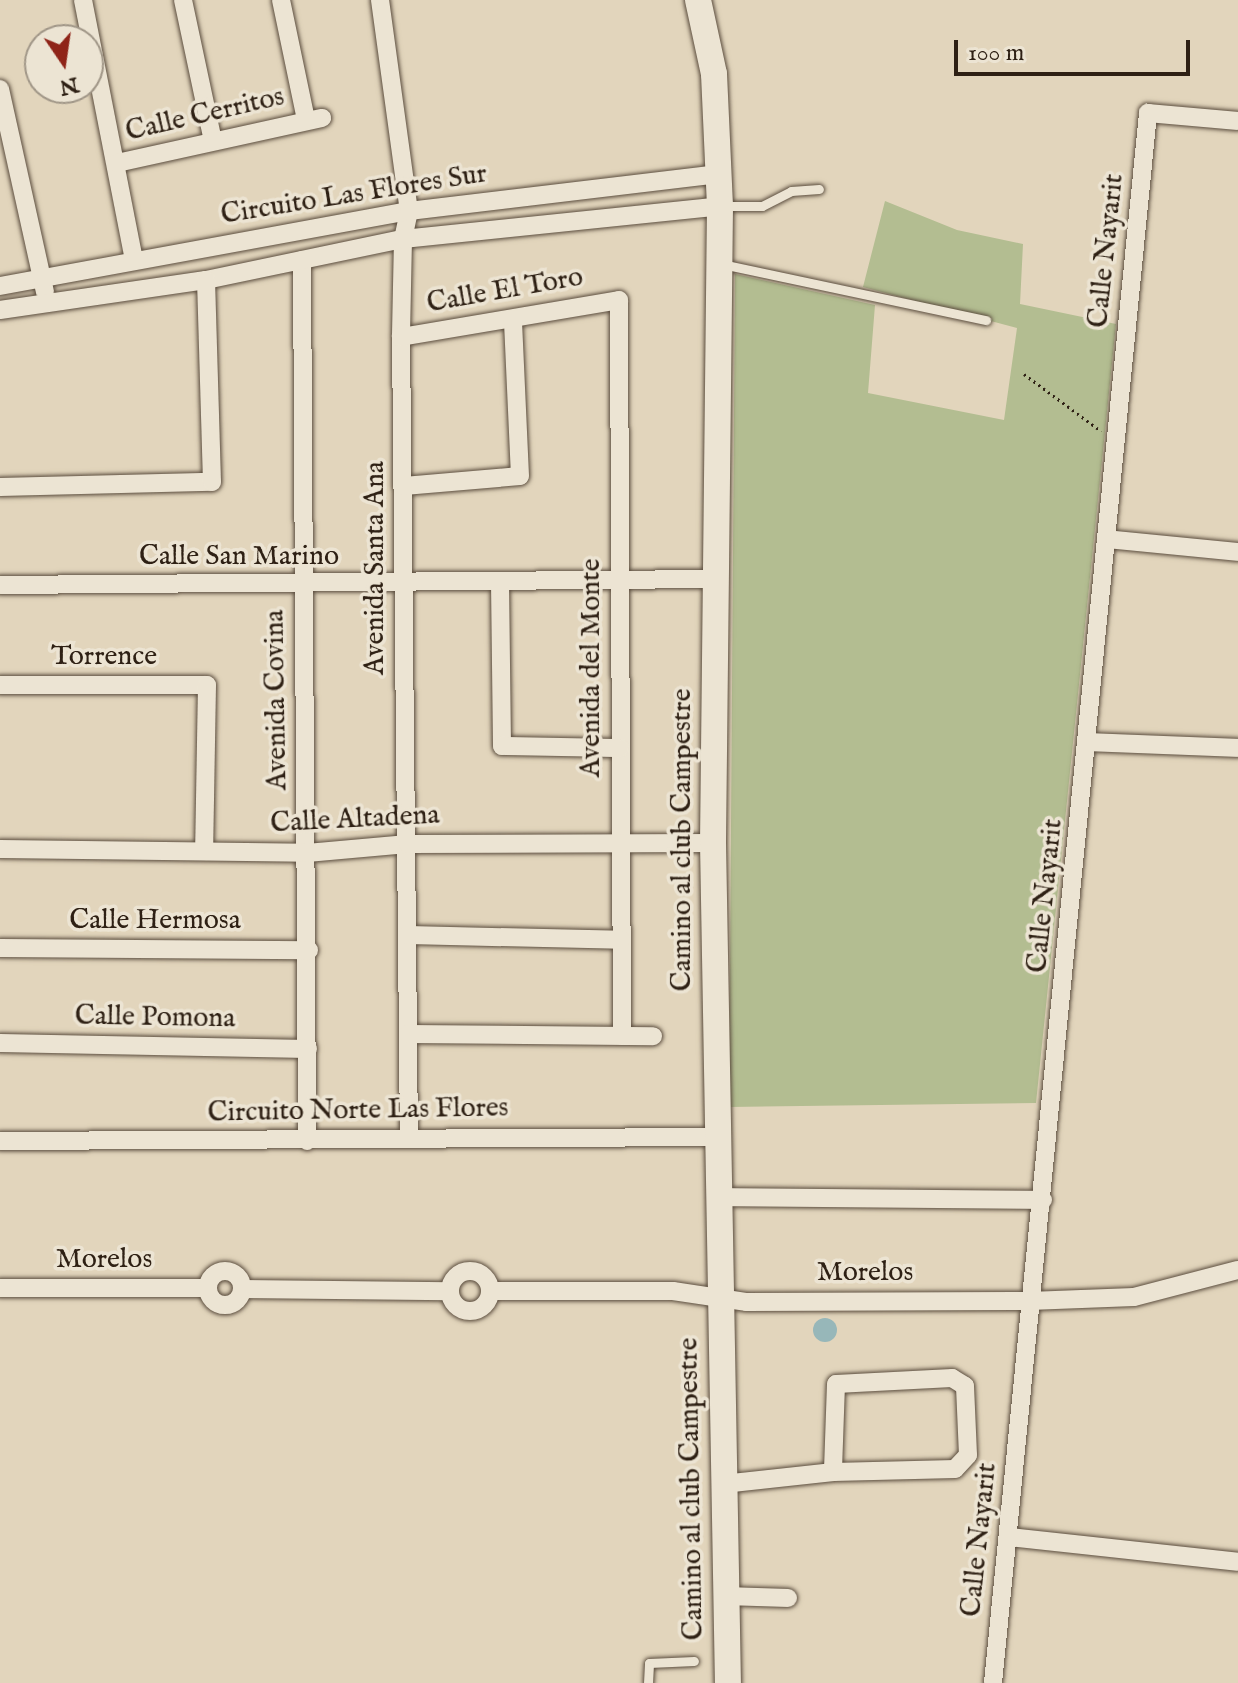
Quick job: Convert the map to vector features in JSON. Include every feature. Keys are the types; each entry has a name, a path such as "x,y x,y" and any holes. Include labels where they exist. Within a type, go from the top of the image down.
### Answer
{"main road":[{"name":"Camino al club Campestre","path":"698,0 714,74 720,206 719,579 713,843 728,1683"}],"street":[{"path":"83,0 134,259"},
{"path":"183,0 213,141"},
{"name":"Calle Cerritos","path":"117,163 314,119 281,0"},
{"name":"Avenida Santa Ana","path":"380,0 409,211 403,239 401,337 404,486 401,583 408,844 409,1138"},
{"path":"0,89 46,303"},
{"name":"Calle Nayarit","path":"993,1683 1029,1301 1043,1200 1089,742 1148,113 1238,121"},
{"name":"Circuito Las Flores Sur","path":"0,286 409,211 719,174"},
{"name":"Circuito Las Flores Sur","path":"0,310 206,280 403,239 720,206"},
{"name":"Avenida Covina","path":"302,260 309,950 307,1141"},
{"path":"0,487 212,482 206,280"},
{"name":"Calle El Toro","path":"401,337 619,300"},
{"name":"Avenida del Monte","path":"619,300 622,1036"},
{"path":"404,486 520,476 513,319"},
{"path":"1106,539 1238,552"},
{"name":"Calle San Marino","path":"0,585 304,586 719,579"},
{"path":"500,582 502,746 620,748"},
{"name":"Torrence","path":"0,685 207,685 204,851"},
{"path":"1089,742 1238,748"},
{"name":"Calle Altadena","path":"0,849 307,853 408,844 713,843"},
{"path":"408,935 621,940"},
{"name":"Calle Hermosa","path":"0,948 309,950"},
{"path":"408,1034 653,1036"},
{"name":"Calle Pomona","path":"0,1043 308,1049"},
{"name":"Circuito Norte Las Flores","path":"0,1141 716,1137"},
{"path":"717,1197 1043,1200"},
{"name":"Morelos","path":"490,1291 722,1295 747,1302 1029,1301 1134,1297 1238,1270"},
{"path":"473,1271 485,1278 490,1291 480,1308 466,1311 454,1304 450,1291 454,1278 473,1271"},
{"name":"Morelos","path":"0,1288 208,1288 211,1299 227,1305 242,1289 450,1291"},
{"path":"723,1484 833,1472 949,1470 968,1455 966,1390 957,1379 836,1384 833,1472"},
{"path":"1009,1537 1238,1562"},
{"path":"726,1596 788,1598"}],"lane":[{"path":"720,206 762,206 791,191 819,189"},
{"path":"718,263 986,320"},
{"path":"648,1683 649,1663 694,1661"}],"path":[{"path":"1024,374 1096,429 1118,436"}],"green space":[{"path":"885,201 957,230 1023,244 1020,304 1116,324 1036,1103 729,1107 735,274 875,305 868,393 1004,420 1017,328 863,287"}],"water":[{"path":"825,1318 834,1321 837,1330 834,1339 825,1342 816,1339 813,1330 816,1321"}]}
